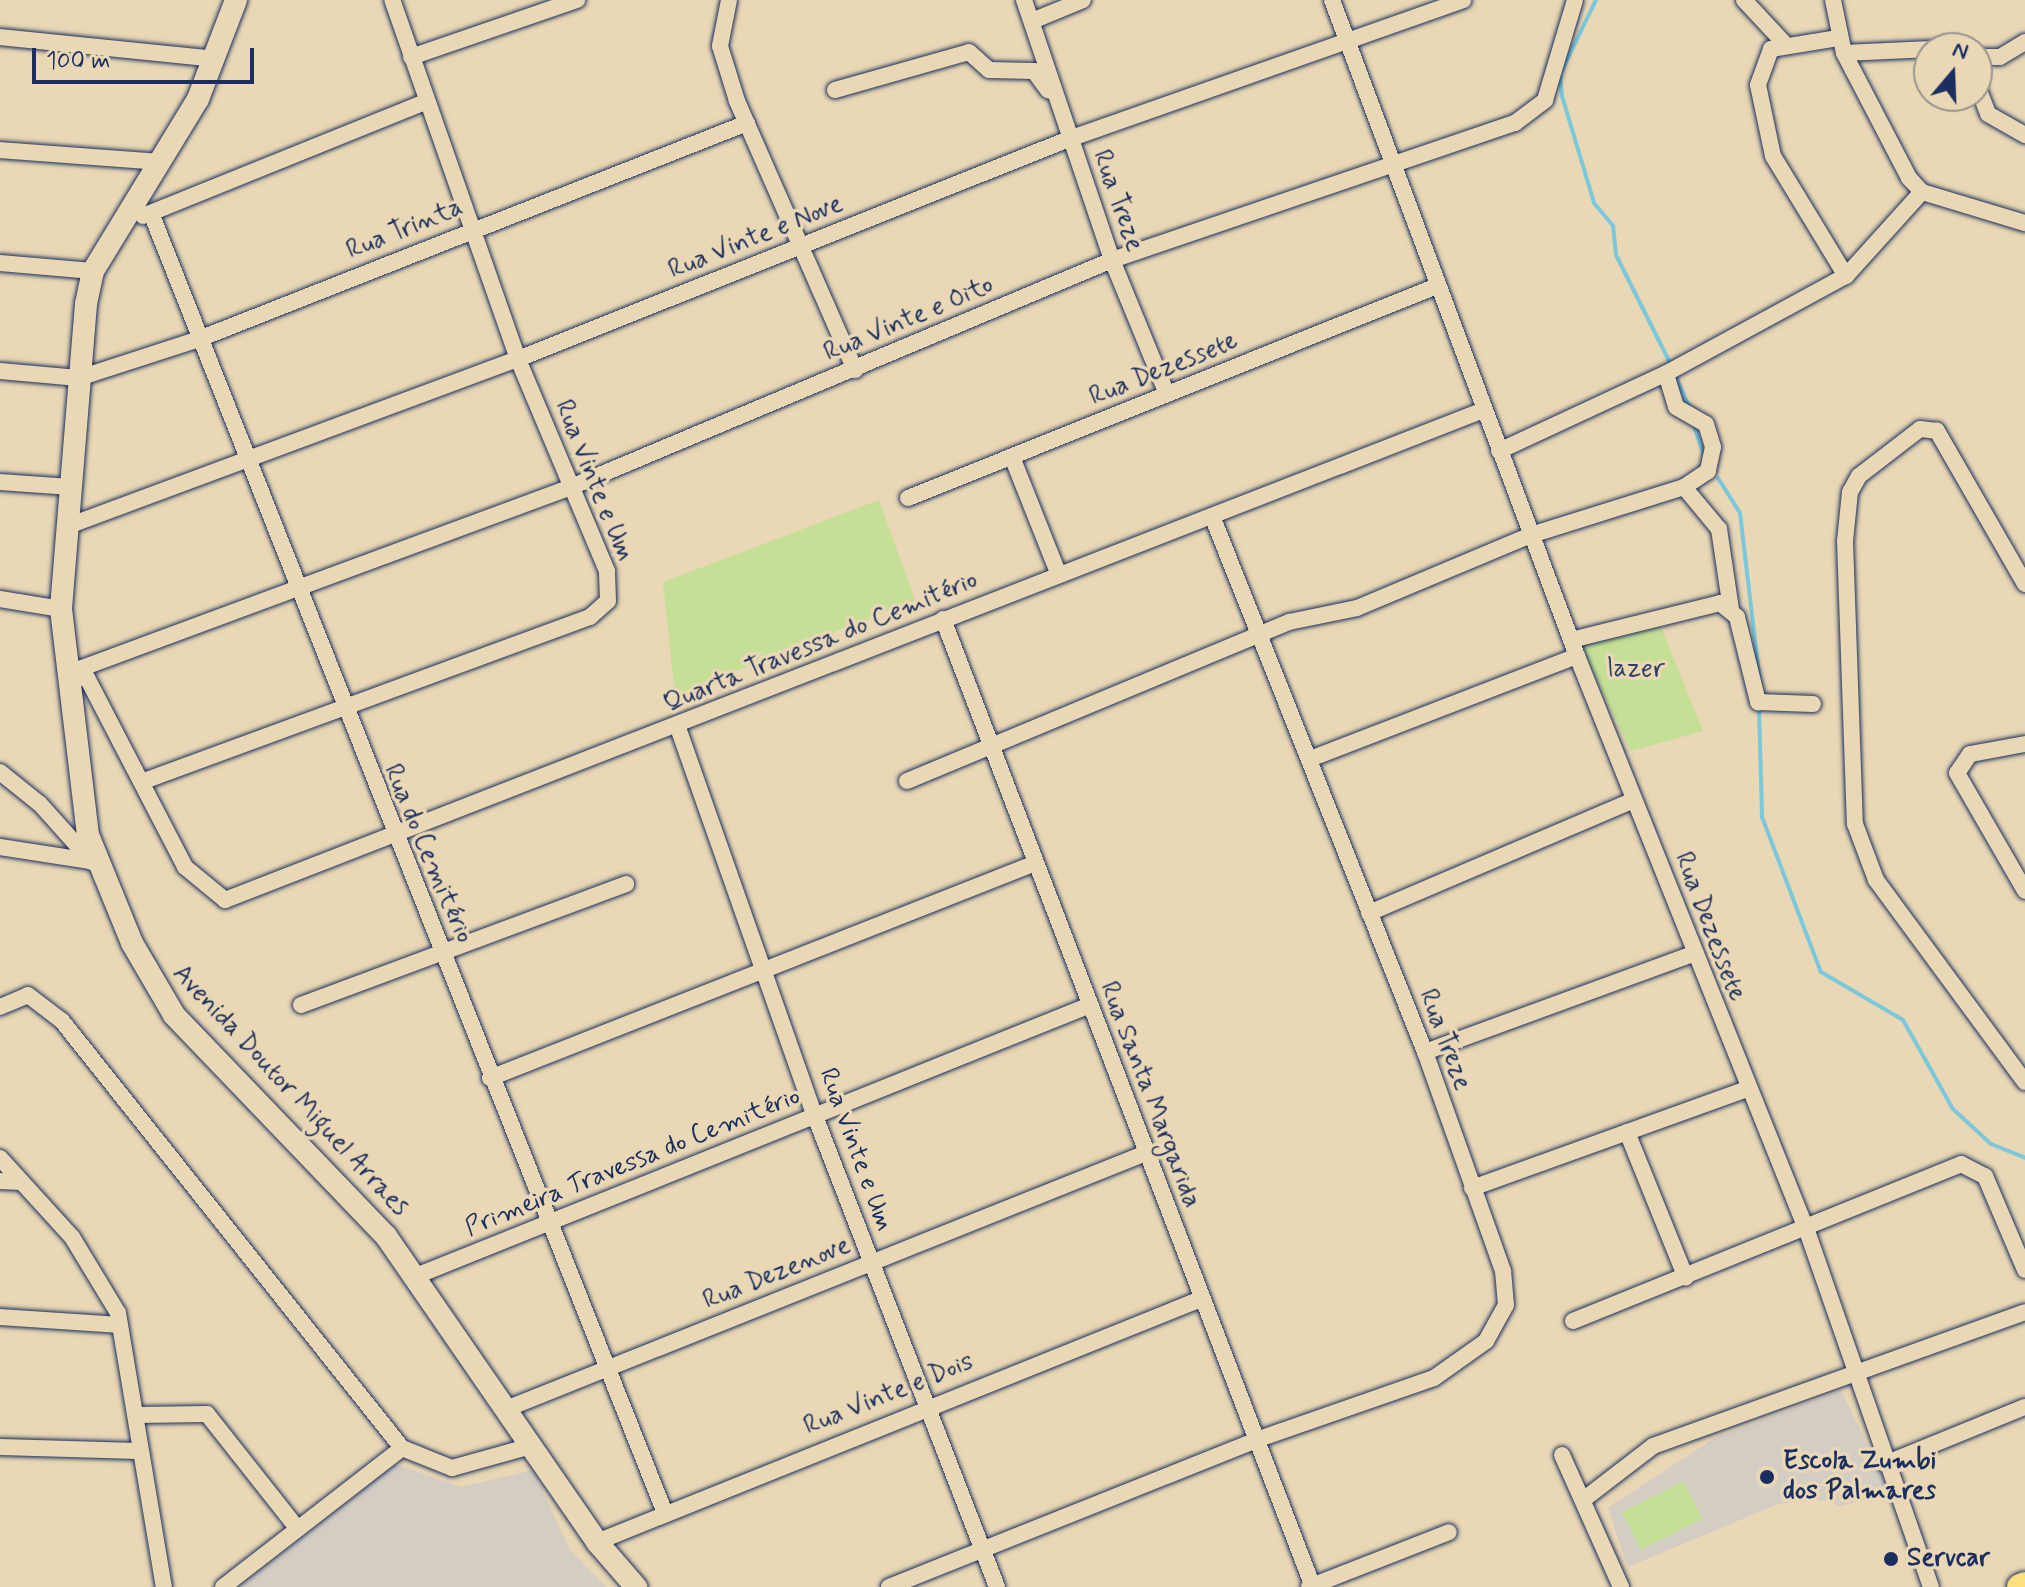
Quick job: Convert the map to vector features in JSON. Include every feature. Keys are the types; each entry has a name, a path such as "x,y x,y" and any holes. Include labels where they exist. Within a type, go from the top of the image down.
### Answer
{"main road":[{"path":"93,271 160,162 216,59 236,0"},
{"name":"Avenida Doutor Miguel Arraes","path":"93,271 79,378 61,609 80,803 94,862 174,1015 339,1181 416,1276 597,1542 636,1587"}],"street":[{"name":"Rua Vinte e Um","path":"144,781 603,609 607,571 518,359 392,0"},
{"path":"411,57 577,0"},
{"path":"729,0 720,46 747,123 855,370"},
{"name":"Rua Treze","path":"1024,0 1112,260 1167,394"},
{"path":"1032,21 1083,0"},
{"name":"Rua Dezessete","path":"1332,0 1574,648 1747,1089 1807,1231 1859,1374 1885,1464 1931,1587"},
{"name":"Rua Vinte e Nove","path":"68,526 518,359 1069,139 1344,37 1463,0"},
{"name":"Rua Vinte e Oito","path":"82,668 296,586 571,487 1112,260 1392,162 1515,123 1542,105 1575,0"},
{"path":"1744,0 1786,45"},
{"path":"1833,0 1841,46 1887,142 1922,192 2025,223"},
{"path":"0,37 216,59"},
{"path":"1993,57 2000,57 2025,42"},
{"path":"1846,276 1773,156 1761,118 1762,64 1771,49 1786,45 1913,47"},
{"path":"835,90 969,52 989,70 1034,71 1058,105"},
{"path":"124,223 427,101"},
{"path":"1987,112 2025,135"},
{"name":"Rua Trinta","path":"79,378 199,339 747,123"},
{"path":"0,150 160,162"},
{"path":"1499,451 1672,371 1846,276 1922,192"},
{"name":"Rua do Cemitério","path":"151,213 296,586 340,708 444,957 547,1223 664,1511"},
{"path":"0,263 93,271"},
{"name":"Rua Dezessete","path":"908,498 1437,286"},
{"path":"0,371 79,378"},
{"path":"907,781 1259,634 1357,608 1531,535 1684,487 1708,471 1713,458 1706,424 1676,407 1672,371"},
{"name":"Quarta Travessa do Cemitério","path":"144,781 185,867 225,900 943,619 1214,521 1484,410"},
{"path":"2025,582 1937,431 1920,429 1859,476 1845,541 1855,824 1876,880 2025,1082"},
{"path":"1012,457 1059,575"},
{"path":"0,482 71,487"},
{"path":"1684,487 1719,529 1731,609 1762,704 1813,704"},
{"name":"Rua Treze","path":"889,1587 1256,1440 1434,1378 1486,1341 1501,1322 1507,1290 1425,1052 1214,521"},
{"path":"0,599 61,609"},
{"path":"1310,759 1574,648 1706,604 1731,609"},
{"name":"Rua Santa Margarida","path":"943,619 988,749 1090,1005 1312,1587"},
{"path":"69,691 82,668"},
{"path":"82,668 144,781"},
{"name":"Rua Vinte e Um","path":"677,725 768,968 815,1116 997,1587"},
{"path":"2025,744 1970,754 1957,773 2025,891"},
{"path":"0,772 40,804 94,862"},
{"path":"1369,913 1634,800"},
{"path":"0,847 94,862"},
{"path":"490,1078 1033,864"},
{"path":"301,1005 444,957 626,884"},
{"path":"1425,1052 1695,953"},
{"path":"0,1007 28,995 62,1021 402,1448 452,1468 531,1446"},
{"name":"Primeira Travessa do Cemitério","path":"416,1276 1090,1005"},
{"path":"1472,1188 1747,1089"},
{"path":"1627,1132 1686,1278"},
{"name":"Rua Dezenove","path":"506,1409 1146,1153"},
{"path":"0,1158 90,1262 120,1325 137,1415 138,1451 164,1587"},
{"path":"1573,1321 1807,1231 1961,1164 1985,1176 2025,1270"},
{"path":"0,1181 21,1182"},
{"name":"Rua Vinte e Dois","path":"597,1542 664,1511 1201,1299"},
{"path":"1583,1500 1653,1446 2025,1312"},
{"path":"0,1317 120,1325"},
{"path":"1885,1464 2025,1407"},
{"path":"137,1415 207,1414 297,1528"},
{"path":"0,1447 138,1451"},
{"path":"223,1587 402,1448"},
{"path":"1562,1455 1621,1587"},
{"path":"1312,1587 1449,1532"}],"shaded area":[{"name":"Escola Zumbi dos Palmares","path":"1841,1390 1890,1493 1840,1506 1823,1500 1778,1504 1628,1567 1608,1508 1716,1437"},
{"path":"395,1464 461,1487 533,1470 570,1550 606,1587 239,1587"}],"green space":[{"path":"879,500 915,600 675,695 663,582"},
{"name":"lazer","path":"1659,622 1703,731 1631,751 1578,643"},
{"path":"1683,1481 1703,1519 1641,1550 1622,1512"}],"waterway":[{"path":"1596,0 1560,74 1562,96 1594,203 1613,226 1616,255 1672,367"},
{"path":"1675,375 1689,407"},
{"path":"1693,423 1704,455"},
{"path":"1718,478 1740,513 1760,683"},
{"path":"1759,708 1762,817 1821,972 1903,1020 1953,1109 1991,1144 2025,1158"}],"place":[{"name":"Escola Zumbi dos Palmares","path":"1767,1477"},
{"name":"Servcar","path":"1891,1559"}]}
